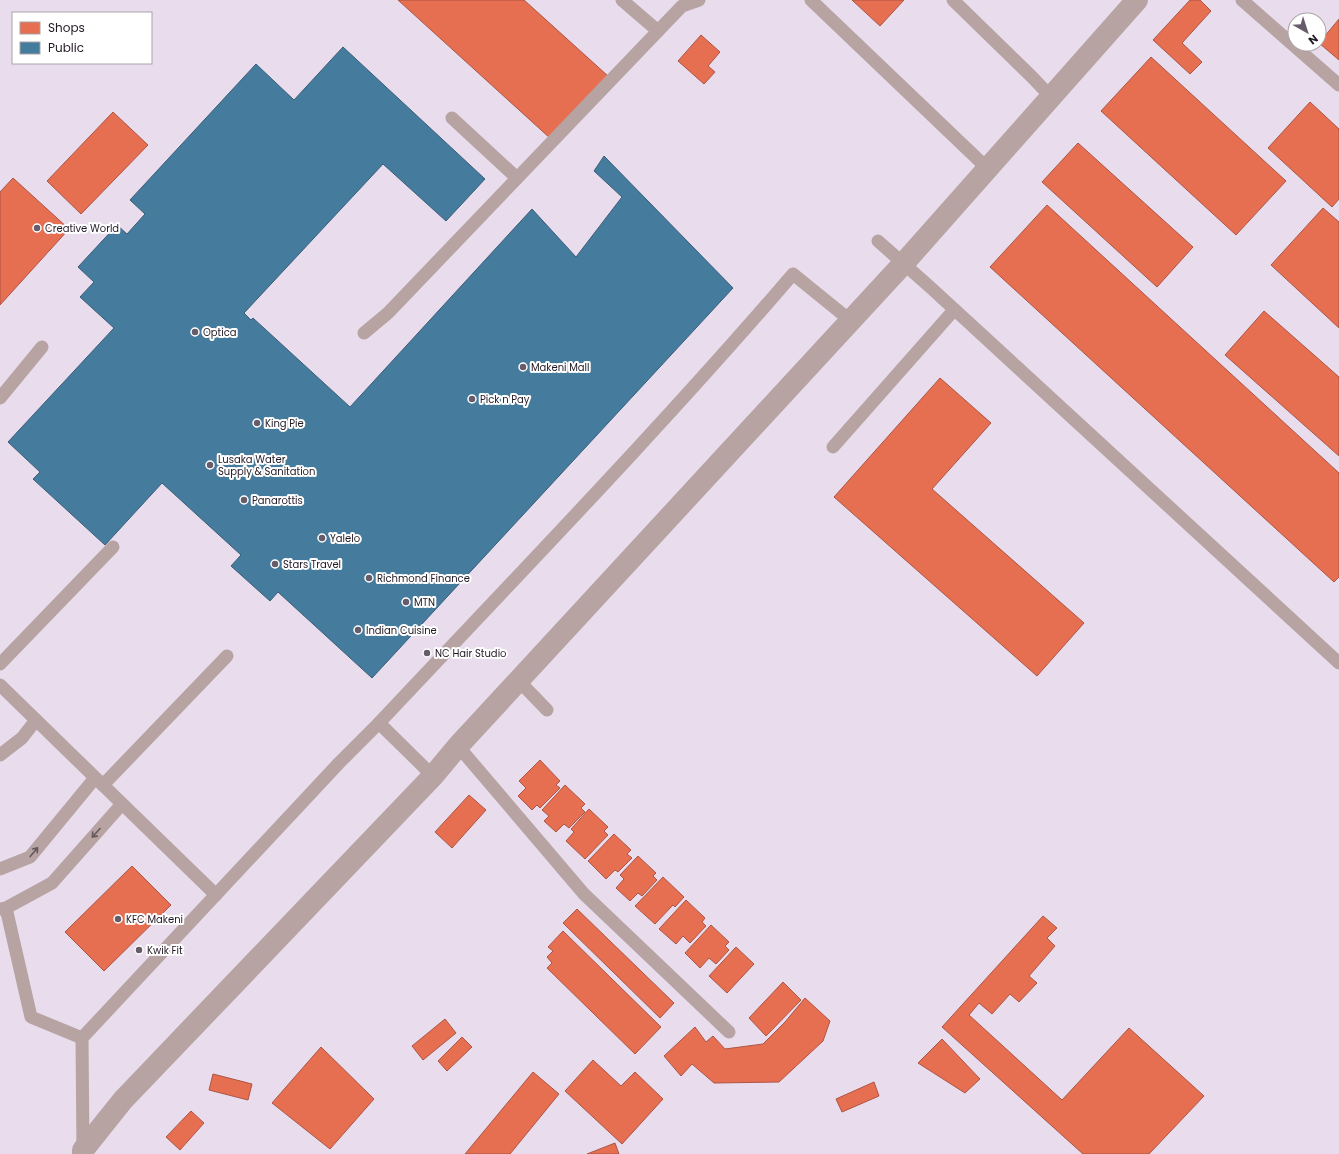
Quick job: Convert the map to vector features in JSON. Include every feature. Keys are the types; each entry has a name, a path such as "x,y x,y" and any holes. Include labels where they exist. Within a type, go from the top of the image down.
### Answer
{"street":[{"path":"83,1152 122,1100 433,776 458,746 903,264 1137,0"}],"lane":[{"path":"622,0 658,31"},
{"path":"364,333 388,313 682,6 699,0"},
{"path":"811,0 988,168"},
{"path":"953,0 1032,77 1050,97"},
{"path":"1242,0 1339,85"},
{"path":"452,118 517,178"},
{"path":"878,241 1339,663"},
{"path":"83,1152 82,1038 339,763 379,723 670,414 742,334 793,274 851,321"},
{"path":"833,448 954,310"},
{"path":"0,398 42,347"},
{"path":"0,664 113,547"},
{"path":"0,869 30,857 99,781 227,656"},
{"path":"519,681 547,710"},
{"path":"0,685 216,895"},
{"path":"0,755 22,738 36,720"},
{"path":"379,723 433,776"},
{"path":"458,746 584,894 729,1032"},
{"path":"82,1038 31,1017 2,911 52,883 122,804"}],"building: Shops":[{"path":"398,0 524,0 608,76 551,139"},
{"path":"852,0 904,0 880,26"},
{"path":"1190,0 1200,0 1211,11 1182,43 1202,62 1190,74 1153,40"},
{"path":"1339,19 1339,60 1327,50 1327,33"},
{"path":"701,35 720,52 708,66 715,72 704,84 678,61"},
{"path":"1151,57 1286,181 1236,235 1101,111"},
{"path":"1310,102 1339,129 1339,199 1332,207 1268,148"},
{"path":"113,112 148,145 81,214 47,181"},
{"path":"1078,143 1193,247 1157,287 1042,182"},
{"path":"13,178 69,229 0,305 0,192"},
{"path":"1047,205 1339,473 1339,577 1334,582 990,267"},
{"path":"1323,208 1339,222 1339,328 1271,265"},
{"path":"1264,311 1339,377 1339,456 1225,355"},
{"path":"940,378 991,423 932,489 1084,623 1037,676 834,497"},
{"path":"540,760 560,781 556,785 560,788 540,808 537,805 532,810 518,796 526,788 519,781"},
{"path":"565,785 585,804 581,808 585,812 569,828 564,824 556,832 544,821 549,816 542,810"},
{"path":"469,795 486,810 452,848 435,832"},
{"path":"589,809 608,827 604,831 608,835 585,859 566,841 574,832 571,829"},
{"path":"614,834 631,850 627,854 632,858 618,872 615,870 606,879 588,861"},
{"path":"638,856 656,873 653,876 657,880 642,896 638,893 630,901 616,888 624,879 620,875"},
{"name":"KFC Makeni","path":"132,866 171,905 104,971 65,932"},
{"path":"663,877 684,897 675,907 673,905 655,924 635,906"},
{"path":"686,900 705,918 702,922 706,926 690,943 683,936 676,944 659,929"},
{"path":"577,909 674,1003 660,1018 563,923"},
{"path":"1043,916 1057,928 1047,938 1055,946 1029,976 1037,983 1019,1002 1010,994 992,1014 979,1003 969,1015 1062,1100 1129,1028 1204,1096 1149,1154 1083,1154 942,1027"},
{"path":"711,925 729,942 725,946 729,950 716,964 709,958 700,968 685,953"},
{"path":"563,931 661,1027 635,1054 547,968 552,963 547,957 553,951 548,947"},
{"path":"736,947 754,964 727,993 709,976"},
{"path":"783,982 801,1000 766,1036 749,1018"},
{"path":"805,998 830,1021 823,1041 779,1082 714,1083 692,1064 681,1076 664,1056 695,1027 706,1042 713,1036 725,1049 763,1044 785,1022"},
{"path":"445,1019 456,1033 423,1060 412,1046"},
{"path":"462,1037 472,1047 447,1071 438,1061"},
{"path":"942,1039 980,1079 965,1093 918,1063"},
{"path":"321,1047 374,1099 330,1149 272,1103"},
{"path":"593,1060 621,1086 635,1072 663,1099 622,1144 565,1091"},
{"path":"533,1072 559,1094 510,1154 465,1154"},
{"path":"213,1074 252,1084 248,1100 209,1090"},
{"path":"874,1082 879,1096 842,1112 836,1099"},
{"path":"191,1111 204,1123 180,1150 166,1137"},
{"path":"615,1143 619,1154 587,1154"}],"building: Public":[{"name":"Makeni Mall","path":"343,47 485,179 446,221 383,164 244,313 251,320 253,318 350,407 532,209 576,257 622,197 594,171 604,156 733,288 372,678 278,592 270,601 231,566 241,555 162,483 105,545 33,479 40,472 8,442 114,328 80,297 94,282 78,267 117,225 127,234 145,214 130,200 256,64 294,100"}],"place":[{"name":"Creative World","path":"37,228"},
{"name":"Optica","path":"195,332"},
{"name":"Makeni Mall","path":"523,367"},
{"name":"Pick n Pay","path":"472,399"},
{"name":"King Pie","path":"257,423"},
{"name":"Lusaka Water Supply & Sanitation","path":"210,465"},
{"name":"Panarottis","path":"244,500"},
{"name":"Yalelo","path":"322,538"},
{"name":"Stars Travel","path":"275,564"},
{"name":"Richmond Finance","path":"369,578"},
{"name":"MTN","path":"406,602"},
{"name":"Indian Cuisine","path":"358,630"},
{"name":"NC Hair Studio","path":"427,653"},
{"name":"KFC Makeni","path":"118,919"},
{"name":"Kwik Fit","path":"139,950"}]}
